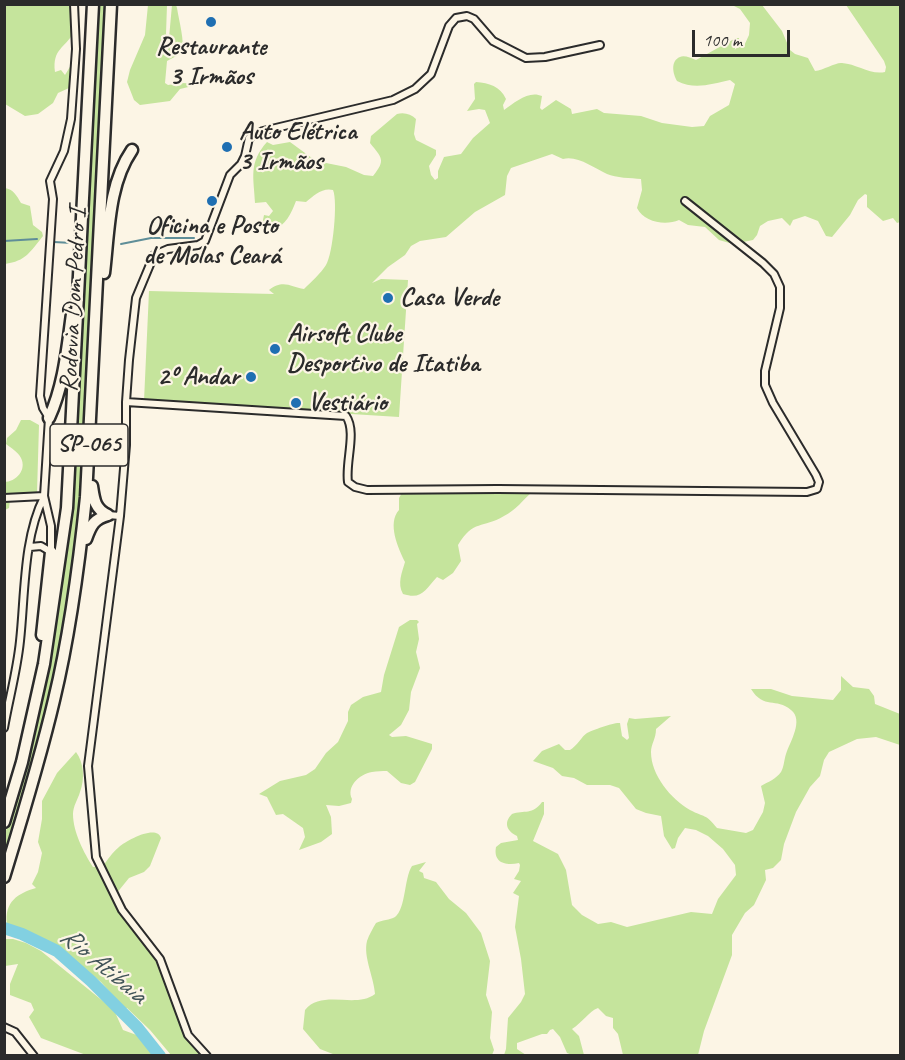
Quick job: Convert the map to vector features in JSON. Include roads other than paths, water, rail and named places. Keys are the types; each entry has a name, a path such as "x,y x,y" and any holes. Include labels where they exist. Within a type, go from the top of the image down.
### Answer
{"highway":[{"name":"Rodovia Dom Pedro I","path":"4,822 32,721 52,621 67,508 93,4"},
{"name":"Rodovia Dom Pedro I","path":"4,877 30,796 55,698 87,497 111,4"},
{"path":"94,360 114,197 119,172 132,150"},
{"path":"50,418 64,372 82,236"},
{"path":"89,448 94,500 97,508 108,515"},
{"path":"79,558 90,525 95,519 108,515"},
{"path":"32,721 51,552"}],"street":[{"path":"30,547 40,546 51,552 51,526 44,496 50,418 43,408 40,396 53,199 50,181 64,151 71,119 76,49 74,4"},
{"path":"207,1056 188,1035 160,959 122,910 96,857 88,766 120,516 126,454 126,402 136,298 154,255 168,249 198,245 205,241 230,175 241,164 247,141 252,135 393,100 415,88 431,74 449,26 456,18 467,16 474,20 493,41 526,58 545,57 600,45"},
{"path":"126,402 346,416 351,422 346,470 348,482 355,488 367,490 807,492 817,489 819,482 816,475 773,403 765,385 765,371 780,308 780,287 774,274 763,263 685,201"},
{"path":"4,498 44,496"},
{"path":"4,728 20,644 30,547 36,513 44,496"},
{"path":"108,515 120,516"},
{"path":"4,1027 15,1032 34,1056"}],"waterway":[{"path":"121,244 151,238 194,238"},
{"path":"4,241 37,239"},
{"path":"54,242 72,243"},
{"name":"Rio Atibaia","path":"4,928 57,951 137,1027 160,1056"}],"place":[{"name":"Restaurante 3 Irmãos","path":"211,22"},
{"name":"Auto Elétrica 3 Irmãos","path":"227,147"},
{"name":"Oficina e Posto de Molas Ceará","path":"212,201"},
{"name":"Casa Verde","path":"388,298"},
{"name":"Airsoft Clube Desportivo de Itatiba","path":"275,349"},
{"name":"2º Andar","path":"251,377"},
{"name":"Vestiário","path":"296,403"}]}
